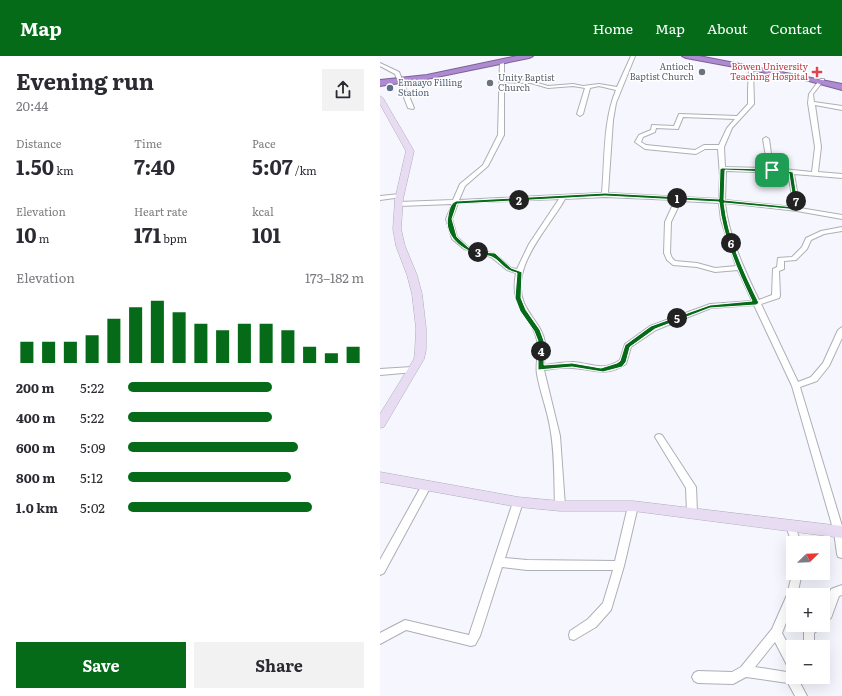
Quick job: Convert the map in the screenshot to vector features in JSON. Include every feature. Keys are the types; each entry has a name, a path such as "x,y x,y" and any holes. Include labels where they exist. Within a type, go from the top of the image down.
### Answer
{"highway":[{"path":"380,83 401,81 529,56"},
{"path":"686,56 842,86"}],"street":[{"path":"605,195 610,120 613,103 633,56"},
{"path":"502,62 503,80 501,135 485,166 462,185 449,219 454,238 466,248 493,255 509,269 520,272"},
{"path":"380,64 396,71 411,108"},
{"path":"752,68 750,90 751,104 730,128 721,147 722,201 724,220 740,268 796,386 841,532 842,554"},
{"path":"503,80 531,82 548,87 599,85 619,89"},
{"path":"815,173 818,147 811,94 819,81"},
{"path":"580,114 588,86"},
{"path":"380,98 383,108 410,151 399,200 396,227 412,278 422,335 422,348 418,359 380,424"},
{"path":"811,103 842,108"},
{"path":"721,147 704,147 696,152 645,147 638,142 641,136 652,131 654,126 676,128 681,115 739,118"},
{"path":"766,139 769,164 772,170"},
{"path":"722,169 772,170 842,176"},
{"path":"791,172 797,209"},
{"path":"380,198 456,202 605,195 679,198 797,209 842,217"},
{"path":"560,506 556,436 540,368 541,341 537,330 523,311 518,298 520,272 528,251 549,222 562,198"},
{"path":"679,198 668,222 667,253 669,259 673,263 698,265 715,270 740,268"},
{"path":"540,368 572,365 596,371 612,368 623,362 628,346 653,328 710,306 756,303 776,296 776,270 781,269 780,259 794,259 806,246 808,239 813,236 823,232 842,229"},
{"path":"796,386 814,379 826,364 842,330"},
{"path":"380,372 412,370"},
{"path":"659,437 691,486 692,512"},
{"path":"380,477 518,502 560,506 633,506 692,512 841,532"},
{"path":"380,570 426,486"},
{"path":"380,639 405,625 471,641 475,636 518,502"},
{"path":"574,635 592,623 607,606 619,566 633,506"},
{"path":"791,526 794,536"},
{"path":"499,562 527,565 619,566"},
{"path":"698,678 733,678 745,671 776,633 792,595 795,580"},
{"path":"830,605 834,592 842,590"},
{"path":"776,633 786,652"},
{"path":"745,671 786,675"},
{"path":"796,684 801,696"}],"place":[{"name":"Antioch Baptist Church","path":"702,72"},
{"name":"Bowen University Teaching Hospital","path":"817,72"},
{"name":"Unity Baptist Church","path":"490,83"},
{"name":"Emaayo Filling Station","path":"390,88"}],"route":[{"path":"772,170 722,169 722,201 605,195 456,202 449,219 454,238 466,248 472,251 493,255 512,271 520,272 518,282 518,298 523,311 537,330 541,341 540,368 572,365 601,371 612,368 623,362 628,346 653,328 710,306 720,304 756,303 740,268 730,241 724,220 722,201 797,209 791,172 772,170"}]}
